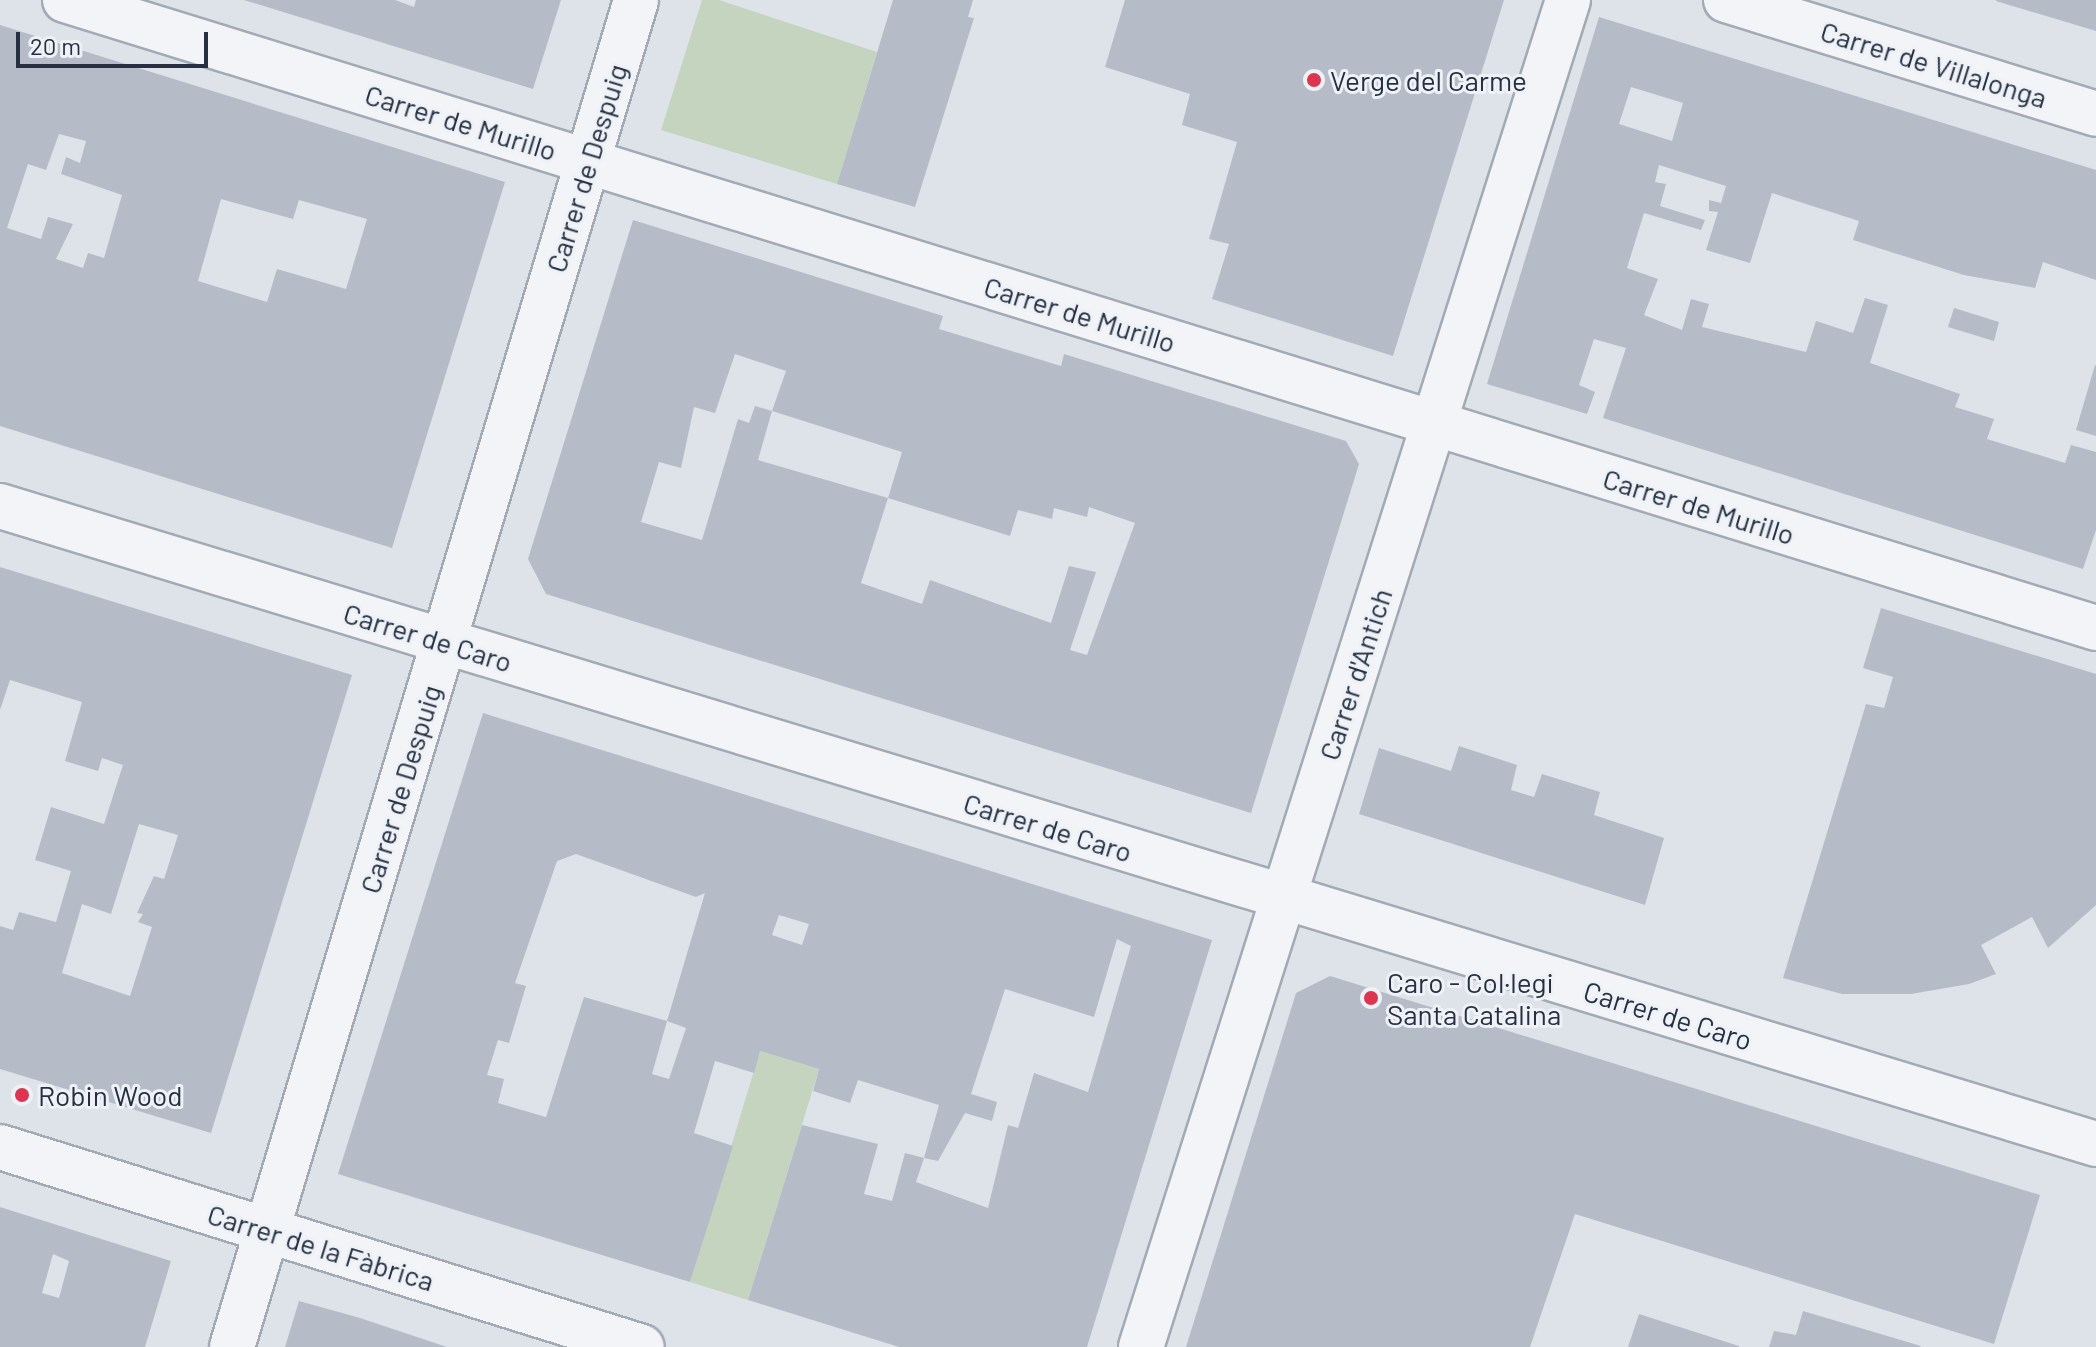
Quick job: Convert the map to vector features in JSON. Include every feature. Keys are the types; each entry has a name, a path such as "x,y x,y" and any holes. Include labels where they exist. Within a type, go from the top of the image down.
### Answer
{"street":[{"name":"Carrer de Murillo","path":"65,0 2096,628"},
{"name":"Carrer de Despuig","path":"232,1347 636,0"},
{"name":"Carrer d'Antich","path":"1141,1347 1568,0"},
{"name":"Carrer de Villalonga","path":"1726,0 2096,114"},
{"name":"Carrer de Caro","path":"0,506 2096,1144"},
{"name":"Carrer de la Fàbrica","path":"0,1147 642,1347"}],"green space":[{"path":"702,0 719,0 877,52 837,184 661,130"},
{"path":"760,1051 819,1069 748,1300 690,1282"}],"building":[{"path":"244,0 395,0 414,7 416,0 561,0 533,89"},
{"path":"893,0 973,0 968,17 974,18 915,207 837,184"},
{"path":"1125,0 1504,0 1393,356 1212,299 1229,244 1209,239 1237,142 1182,125 1190,94 1105,67"},
{"path":"2096,0 2096,31 1996,1"},
{"path":"1599,17 2096,170 2096,280 2043,262 2035,288 1964,275 1853,240 1859,221 1772,193 1750,263 1706,250 1718,212 1709,211 1709,200 1721,203 1726,186 1659,165 1655,182 1666,184 1660,206 1705,220 1701,230 1644,213 1627,268 1658,279 1644,315 1682,330 1691,299 1709,304 1702,327 1806,352 1816,321 1853,333 1865,298 1888,305 1870,363 1960,394 1955,407 1994,419 1987,439 2065,463 2071,445 2096,452 2096,530 2083,569 1603,418 1626,348 1594,339 1579,385 1595,392 1587,414 1487,384","holes":["1631,87 1683,103 1672,141 1619,124"]},
{"path":"0,25 505,182 392,548 0,426","holes":["59,134 86,141 80,163 66,157 61,174 122,195 104,258 88,253 83,268 56,259 73,224 48,217 41,239 7,228 28,164 46,170","221,199 293,219 299,200 367,219 346,289 277,269 267,302 198,281"]},
{"path":"633,220 943,316 939,329 1061,366 1064,354 1346,441 1359,464 1251,813 546,594 528,559","holes":["735,354 786,371 772,411 755,406 749,423 738,419 702,540 641,522 659,462 681,468 694,407 715,413","772,411 902,452 888,498 758,460","888,498 1010,536 1018,510 1052,519 1054,508 1087,517 1089,507 1135,523 1087,655 1070,650 1096,572 1069,566 1051,623 930,580 922,604 861,583"]},
{"path":"1954,308 1999,322 1994,341 1948,327"},
{"path":"2096,366 2096,436 2076,430"},
{"path":"0,567 352,675 211,1133 0,1069 0,926 13,930 19,912 56,922 71,871 35,860 51,807 104,824 123,765 102,758 98,771 65,761 82,702 10,680 0,710","holes":["139,824 178,835 164,879 154,876 137,913 143,914 138,922 152,927 130,996 62,973 82,904 111,914"]},
{"path":"1881,608 2096,674 2096,905 2048,948 2032,917 1981,945 1996,974 1969,984 1911,994 1842,994 1783,978 1866,704 1884,708 1893,677 1863,668"},
{"path":"483,713 1212,940 1087,1347 899,1347 748,1300 802,1125 878,1144 864,1194 892,1201 905,1153 924,1158 939,1105 858,1080 850,1103 813,1091 819,1069 760,1051 754,1073 715,1061 694,1133 733,1146 690,1282 338,1174","holes":["576,854 696,897 705,893 667,1021 584,997 546,1117 498,1103 504,1079 487,1075 498,1040 509,1043 526,986 515,983 557,861","779,915 809,924 802,945 772,935","1117,939 1131,946 1088,1092 1034,1073 1018,1128 1008,1125 988,1208 916,1182 924,1158 938,1161 965,1113 992,1121 997,1102 971,1094 1005,989 1094,1017","667,1021 686,1028 669,1079 652,1074"]},
{"path":"1459,746 1517,765 1511,790 1534,797 1542,774 1600,792 1594,815 1664,838 1645,905 1359,814 1379,748 1451,771"},
{"path":"1330,976 2040,1195 1994,1344 1575,1214 1530,1347 1186,1347 1296,993"},
{"path":"0,1207 171,1261 145,1347 0,1347","holes":["53,1254 69,1261 59,1298 42,1293"]},
{"path":"299,1301 360,1318 447,1347 285,1347"},
{"path":"1803,1311 1921,1346 1769,1347 1774,1331 1796,1335"},
{"path":"1639,1314 1739,1346 1739,1347 1628,1347"}],"place":[{"name":"Verge del Carme","path":"1314,80"},
{"name":"Caro - Col·legi Santa Catalina","path":"1371,998"},
{"name":"Robin Wood","path":"22,1095"}]}
